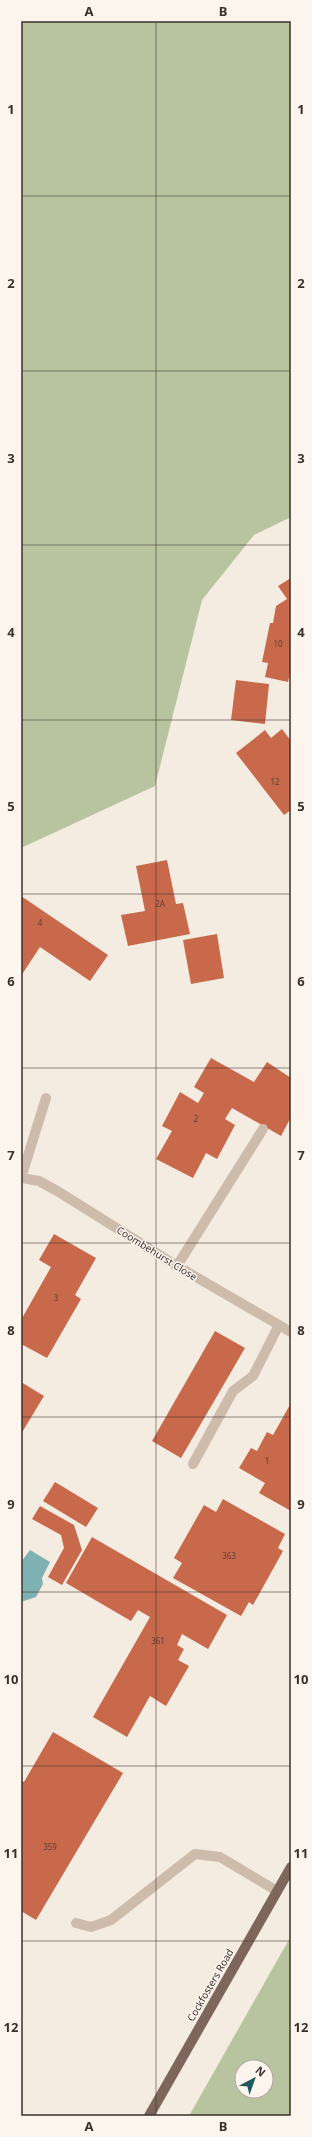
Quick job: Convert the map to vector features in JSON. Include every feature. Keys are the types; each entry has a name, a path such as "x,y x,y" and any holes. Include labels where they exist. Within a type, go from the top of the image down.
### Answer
{"main road":[{"name":"Cockfosters Road","path":"149,2116 291,1867"}],"street":[{"name":"Coombehurst Close","path":"46,1098 21,1178 40,1181 178,1266 291,1332"},
{"path":"178,1266 263,1129"},
{"path":"193,1464 233,1391 253,1376 279,1325"},
{"path":"76,1923 91,1927 111,1920 195,1854 220,1857 277,1890"}],"green space":[{"path":"21,21 291,21 291,517 254,535 202,600 155,786 21,848"},
{"path":"291,1936 291,2116 189,2116"}],"water":[{"path":"30,1550 50,1562 42,1578 43,1584 36,1597 21,1602 21,1562"}],"building":[{"path":"291,578 291,669 288,682 265,677 268,663 262,662 270,623 273,623 276,606 287,599 278,586"},
{"path":"236,680 269,684 265,724 231,720"},
{"path":"282,729 291,741 291,810 284,815 236,753 265,730 271,738"},
{"path":"167,860 176,904 183,903 190,934 128,946 121,915 145,911 136,866"},
{"path":"21,896 108,955 90,981 40,947 21,976"},
{"path":"217,934 224,978 191,984 183,940"},
{"path":"211,1058 254,1082 267,1062 291,1078 291,1117 281,1136 232,1108 225,1119 235,1125 217,1159 206,1153 193,1178 156,1159 172,1131 162,1126 180,1092 198,1103 204,1093 194,1087"},
{"path":"54,1234 96,1258 75,1295 81,1299 47,1358 21,1344 21,1320 51,1267 39,1260"},
{"path":"215,1331 245,1348 181,1458 152,1441"},
{"path":"21,1382 44,1396 21,1434"},
{"path":"291,1403 291,1511 259,1493 265,1483 239,1468 251,1448 257,1451 267,1432 273,1435"},
{"path":"55,1482 98,1508 86,1527 43,1501"},
{"path":"223,1499 285,1534 278,1548 283,1551 253,1605 249,1602 241,1616 173,1578 182,1563 174,1558 204,1505 216,1512"},
{"path":"40,1506 74,1525 82,1550 62,1585 48,1577 64,1548 61,1535 32,1519"},
{"path":"92,1537 227,1615 208,1649 182,1634 177,1645 184,1649 178,1660 189,1666 166,1706 150,1696 127,1737 93,1717 150,1617 138,1610 131,1621 66,1583"},
{"path":"53,1732 123,1773 36,1920 21,1911 21,1780 24,1782"}]}
